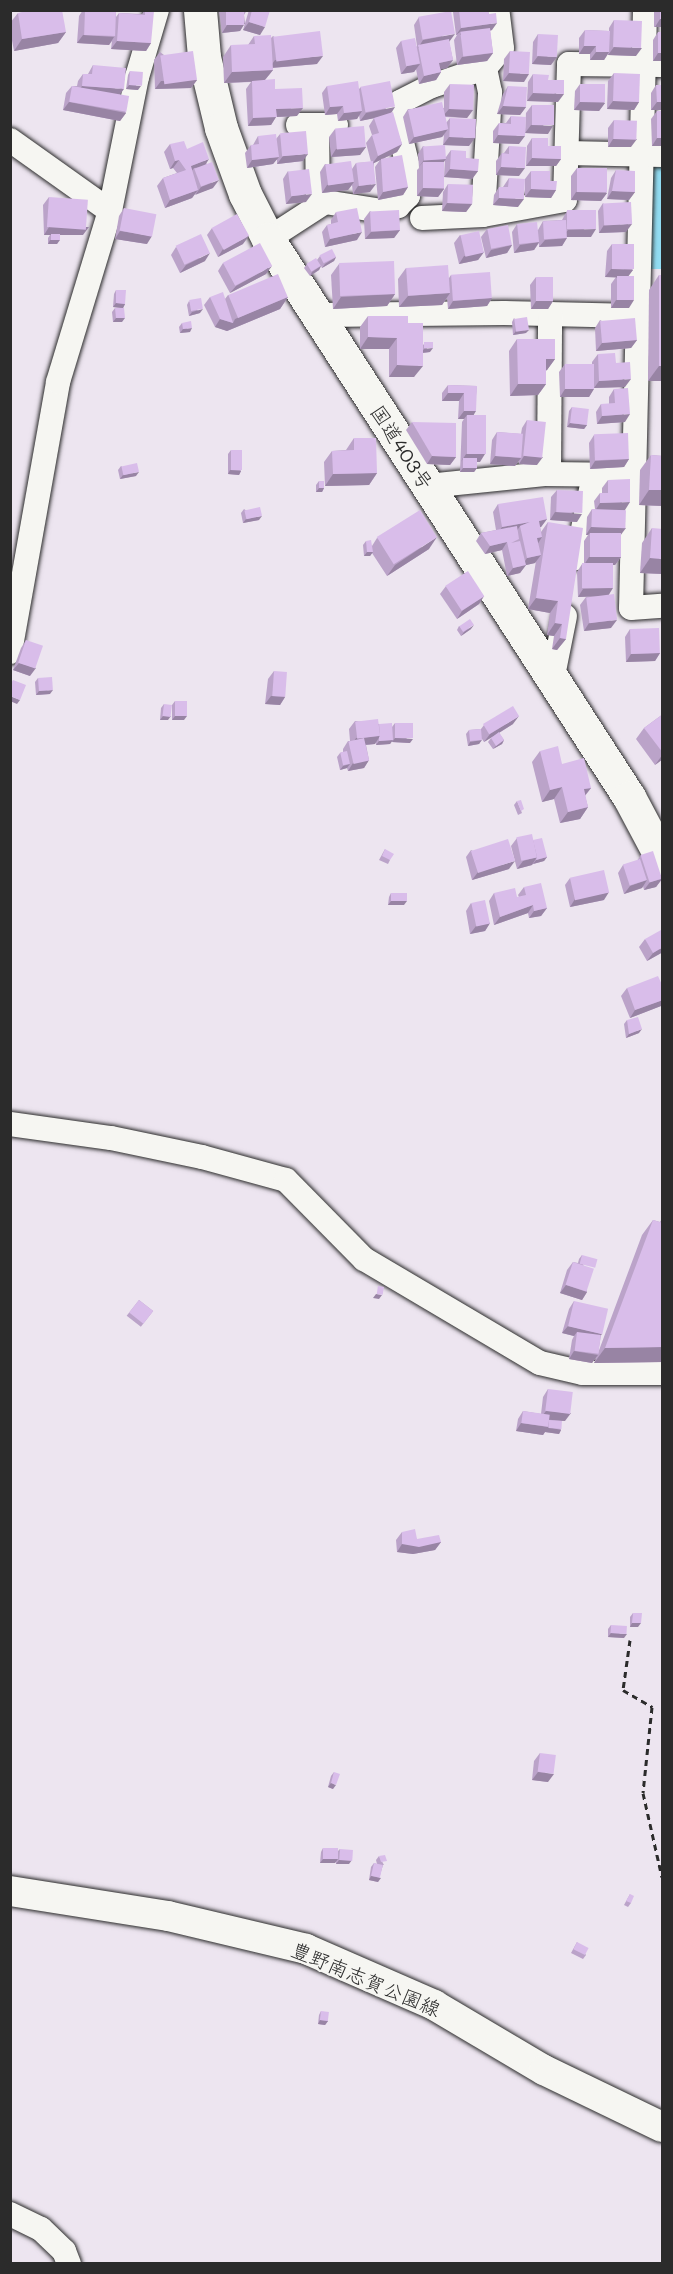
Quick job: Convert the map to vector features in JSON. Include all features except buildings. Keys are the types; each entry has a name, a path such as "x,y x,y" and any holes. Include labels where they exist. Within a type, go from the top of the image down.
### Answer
{"highway":[{"name":"国道403号","path":"200,10 204,57 221,128 245,194 268,239 321,315 552,681 629,797 663,859"}],"main road":[{"name":"豊野南志賀公園線","path":"10,1891 168,1916 306,1949 434,2005 544,2070 663,2127"}],"street":[{"path":"10,652 58,382 110,211 137,77 158,10"},
{"path":"268,239 318,205 346,202 382,211 398,206 408,196 411,179 395,114 400,102 432,86 485,68 502,48 497,10"},
{"path":"645,10 653,66 653,155 636,316 631,608 663,606"},
{"path":"422,218 483,215 565,200 569,64 653,66"},
{"path":"483,215 490,92 485,68"},
{"path":"317,125 318,205"},
{"path":"10,140 110,211"},
{"path":"567,153 653,155"},
{"path":"549,474 550,314"},
{"path":"321,315 636,316"},
{"path":"428,486 549,474 633,476"},
{"path":"552,681 594,475"},
{"path":"10,1124 123,1141 286,1180 364,1259 540,1363 583,1372 663,1373"},
{"path":"10,2214 41,2229 64,2252 69,2264"}],"path":[{"path":"630,1640 623,1690 652,1707 643,1793 663,1877"}],"water":[{"path":"649,167 662,167 662,269 649,269"}]}
